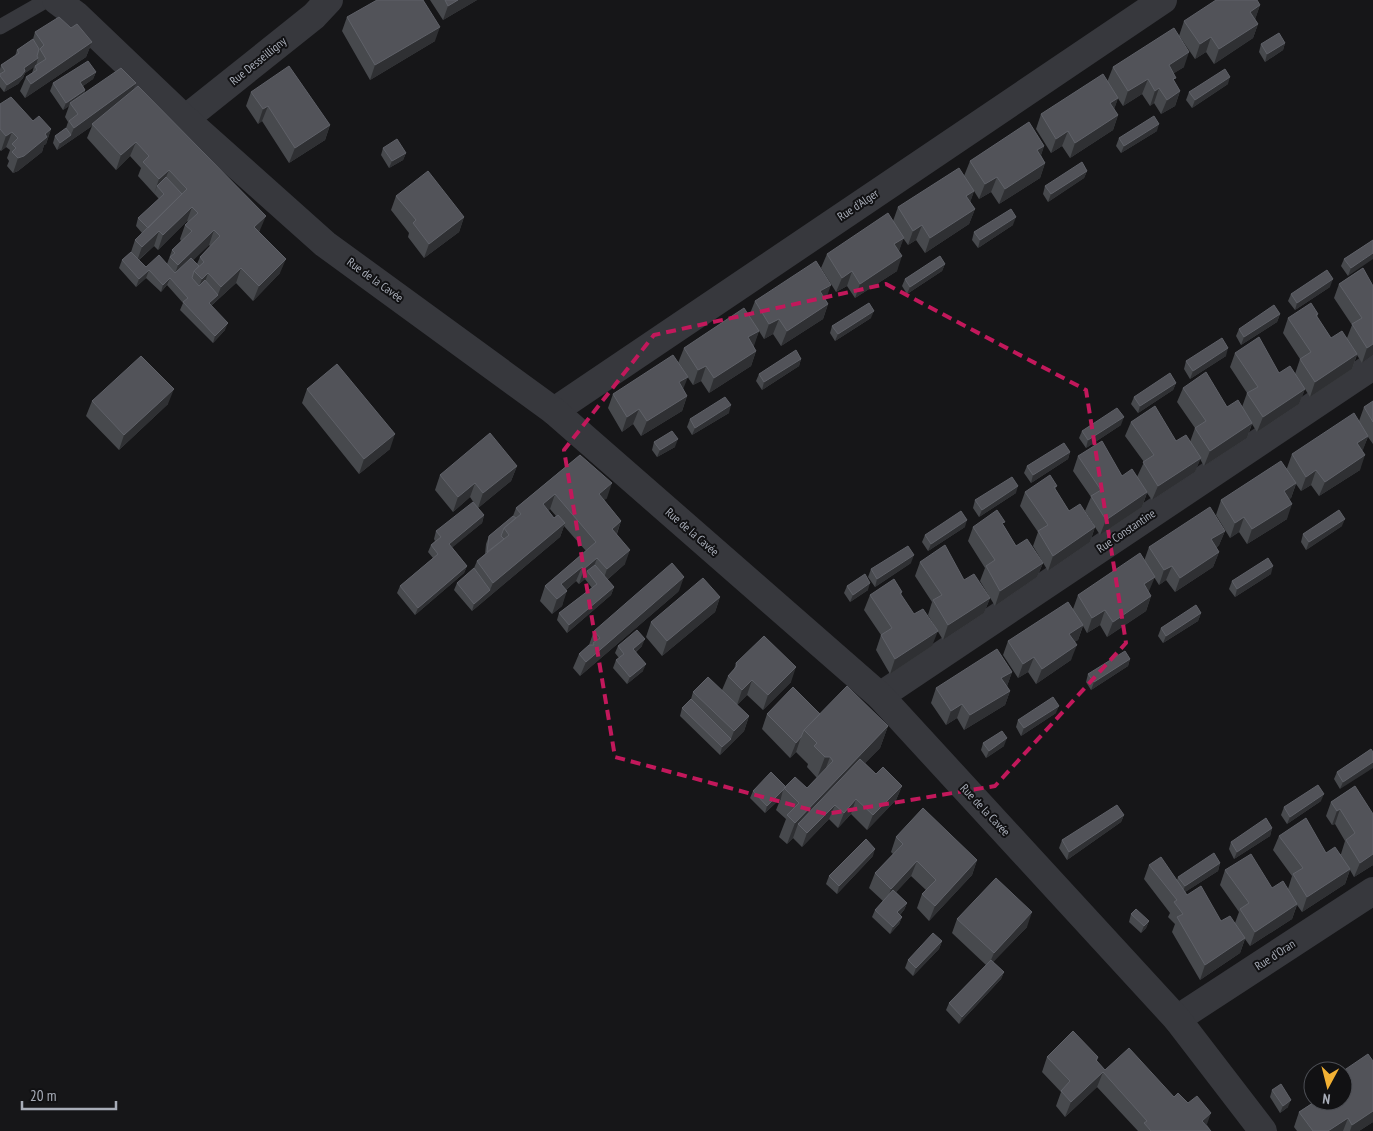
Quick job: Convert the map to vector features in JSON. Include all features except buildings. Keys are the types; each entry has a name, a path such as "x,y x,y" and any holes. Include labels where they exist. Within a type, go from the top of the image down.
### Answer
{"street":[{"name":"Rue de la Cavée","path":"56,0 76,15 185,119 325,244 554,411 880,696 1177,1019 1263,1131"},
{"name":"Rue Desseilligny","path":"185,119 314,16 329,0"},
{"name":"Rue d'Alger","path":"554,411 1163,0"},
{"name":"Rue Constantine","path":"880,696 1373,366"},
{"name":"Rue d'Oran","path":"1177,1019 1373,891"}],"lane":[{"path":"0,27 47,0"}],"highlighted area":[{"path":"886,284 1086,390 1126,643 995,786 826,814 615,757 564,450 654,335"}]}
